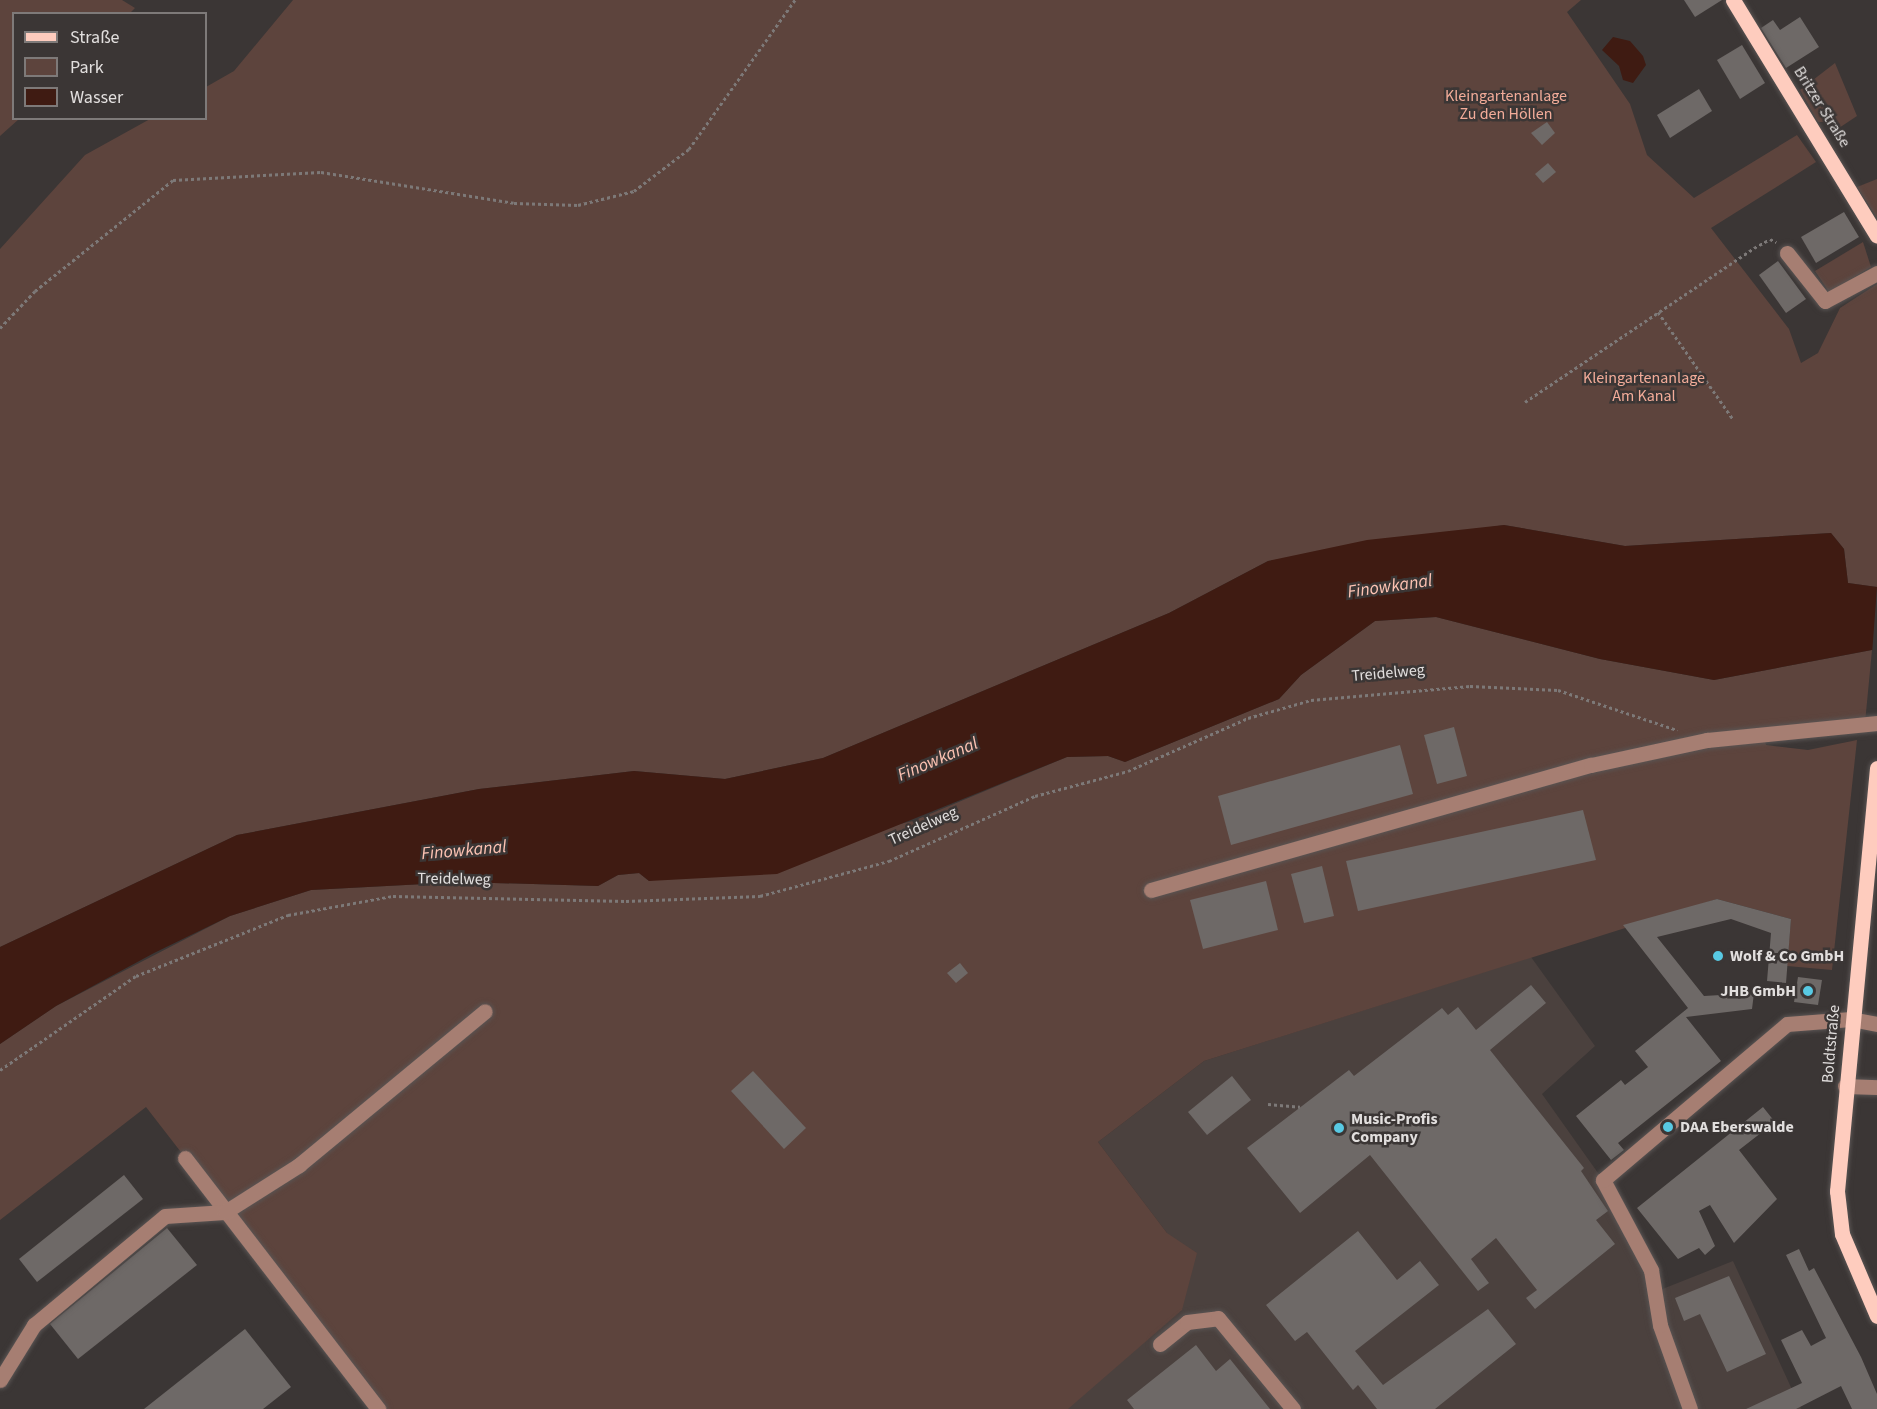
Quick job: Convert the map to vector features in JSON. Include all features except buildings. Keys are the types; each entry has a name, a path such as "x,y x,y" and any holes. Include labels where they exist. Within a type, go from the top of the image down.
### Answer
{"main road":[{"name":"Britzer Straße","path":"1732,0 1877,236"},
{"name":"Boldtstraße","path":"1877,768 1845,1086 1838,1215 1848,1253 1877,1316"}],"street":[{"path":"1787,253 1825,302 1877,273"},
{"path":"1151,890 1591,765 1707,740 1877,723"},
{"path":"0,1380 34,1324 165,1216 225,1212 299,1165 485,1011"},
{"path":"1690,1409 1660,1325 1651,1270 1603,1180 1787,1024 1851,1019 1877,1024"},
{"path":"1845,1086 1877,1087"},
{"path":"185,1158 378,1409"},
{"path":"1160,1344 1187,1322 1218,1318 1293,1409"}],"path":[{"path":"0,328 34,291 173,180 321,172 479,199 556,204 634,191 689,149 795,0"},
{"path":"1525,402 1770,239 1787,253"},
{"path":"1658,312 1733,418"},
{"name":"Treidelweg","path":"0,1070 136,976 288,915 393,896 626,901 760,896 889,861 1035,796 1128,771 1248,718 1311,700 1402,689 1558,690 1707,740"},
{"path":"1268,1104 1300,1107"}],"shaded area":[{"path":"1531,957 1595,1046 1542,1094 1603,1180 1655,1292 1733,1261 1801,1409 998,1409 1167,1233 1098,1142 1204,1061"}],"green space":[{"path":"0,0 122,0 135,8 131,12 12,12 12,120 18,120 0,136"},
{"path":"293,0 1581,0 1567,12 1630,104 1647,155 1694,198 1797,135 1816,162 1711,228 1789,329 1801,363 1818,353 1840,308 1877,284 1877,587 1848,583 1844,549 1831,533 1625,546 1504,525 1268,561 1169,613 823,758 725,779 634,771 479,789 237,835 0,947 0,249 85,155 148,120 207,120 207,86 234,71"},
{"path":"1835,63 1857,116 1833,132 1828,122 1818,122 1800,90"},
{"path":"1877,179 1877,218 1857,187"},
{"path":"1863,242 1871,267 1829,292 1815,271"},
{"path":"1436,617 1600,659 1714,680 1872,650 1865,723 1763,733 1766,745 1808,750 1857,740 1832,970 1787,966 1791,919 1717,899 1204,1061 1098,1142 1167,1233 1197,1253 1182,1310 1068,1409 380,1409 146,1107 0,1220 0,1044 56,1006 230,916 311,890 462,882 598,886 618,875 639,873 649,881 913,821 1067,757 1108,756 1125,762 1279,699 1301,675 1375,621"}],"water":[{"path":"1613,37 1630,41 1643,56 1646,65 1633,83 1623,80 1619,66 1602,50"},
{"name":"Finowkanal","path":"1504,525 1625,546 1831,533 1844,549 1848,583 1877,587 1877,649 1714,680 1600,659 1436,617 1375,621 1301,675 1279,699 1125,762 1108,756 1067,757 777,874 649,881 639,873 618,875 598,886 462,882 311,890 230,916 154,953 56,1006 0,1044 0,947 237,835 479,789 634,771 725,779 823,758 1169,613 1268,561 1367,540"}],"pier":[{"path":"1877,587 1877,653 1872,654"}],"place":[{"name":"Wolf & Co GmbH","path":"1718,956"},
{"name":"JHB GmbH","path":"1808,991"},
{"name":"DAA Eberswalde","path":"1668,1127"},
{"name":"Music-Profis Company","path":"1339,1128"}],"park label":[{"name":"Kleingartenanlage Zu den Höllen","path":"1506,105"},
{"name":"Kleingartenanlage Am Kanal","path":"1644,387"}]}
